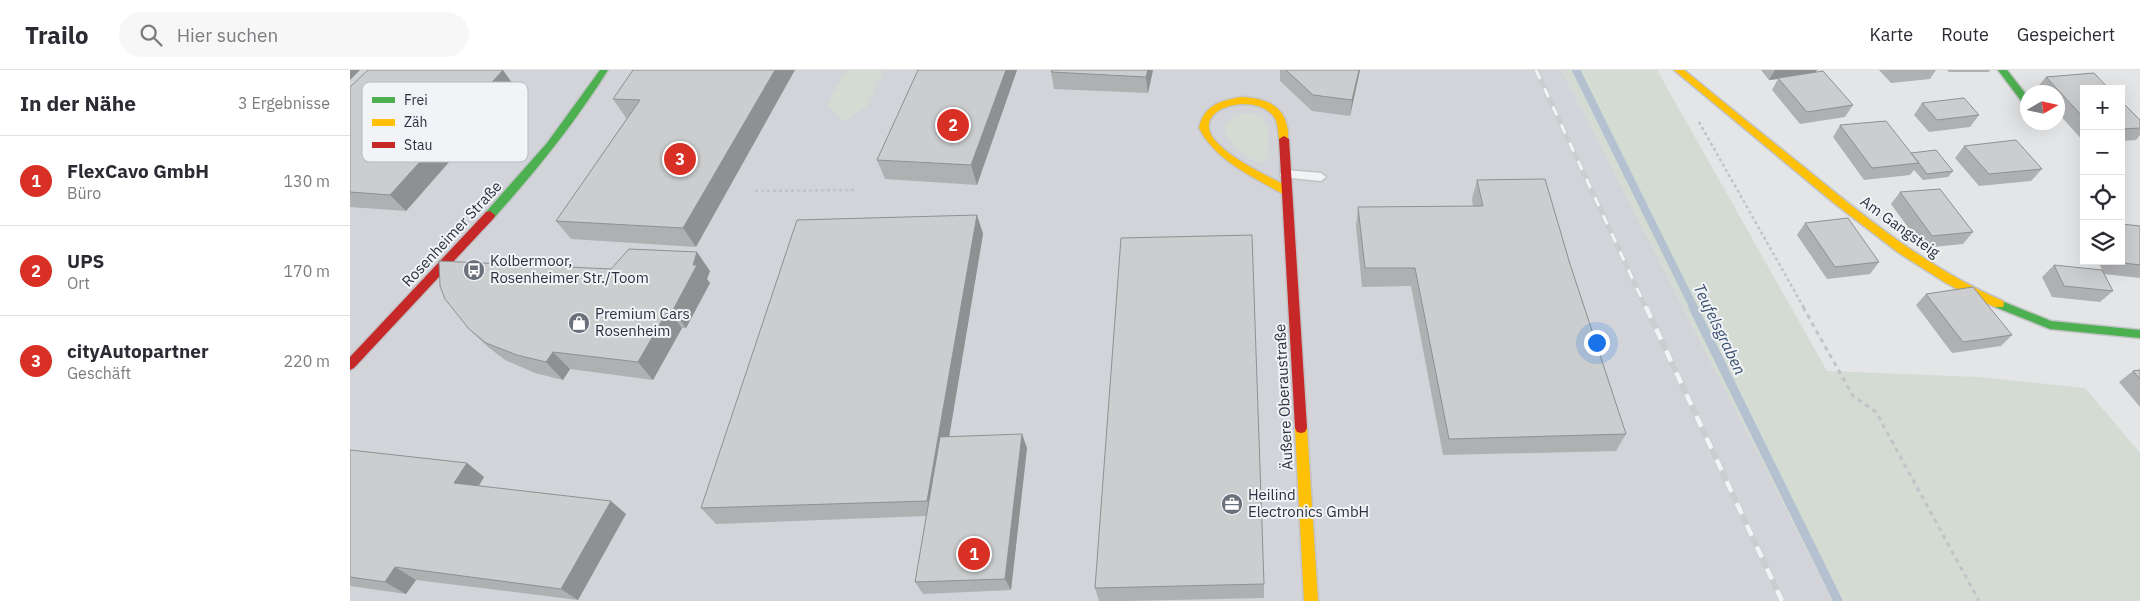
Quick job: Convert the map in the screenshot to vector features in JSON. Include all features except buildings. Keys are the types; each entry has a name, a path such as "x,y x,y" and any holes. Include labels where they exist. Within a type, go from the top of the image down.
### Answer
{"street":[{"name":"Rosenheimer Straße","path":"350,364 534,168 585,101 604,70"},
{"name":"Am Gangsteig","path":"1678,70 1868,225 1919,262 1980,297 2050,325 2140,334"},
{"path":"2002,70 2020,94"},
{"name":"Äußere Oberaustraße","path":"1287,191 1219,149 1206,135 1206,122 1212,110 1223,102 1248,100 1270,106 1278,114 1282,123 1287,191 1312,601"}],"lane":[{"path":"1285,174 1321,177"}],"path":[{"path":"1699,121 1853,396 1876,412 1979,601"},
{"path":"755,191 856,190"}],"shaded area":[{"path":"350,70 1562,70 1833,601 350,601"},
{"path":"846,70 884,70 866,107 843,121 827,105"},
{"path":"1562,70 1657,70 1827,371 1980,377 2085,388 2140,453 2140,601 1833,601"},
{"path":"1249,113 1262,117 1268,126 1269,158 1263,162 1244,155 1229,140 1224,128 1235,117"}],"waterway":[{"name":"Teufelsgraben","path":"1576,70 1694,308"},
{"name":"Teufelsgraben","path":"1693,307 1838,601"}],"railway":[{"path":"1536,70 1646,308"},
{"path":"1646,307 1782,601"}],"traffic: fast":[{"path":"490,215 550,146 604,70"},
{"path":"2002,70 2020,94"},
{"path":"1999,304 2050,325 2140,334"}],"traffic: slow":[{"path":"1678,70 1837,200 1903,251 1949,280 1999,304"},
{"path":"1284,139 1279,116 1269,106 1256,101 1241,100 1226,103 1214,109 1206,118 1204,128 1210,140 1217,148 1246,168 1287,191"},
{"path":"1301,428 1311,601"}],"traffic: jam":[{"path":"1284,139 1301,428"},
{"path":"350,365 490,215"}],"place":[{"name":"UPS","path":"953,125"},
{"name":"cityAutopartner","path":"680,159"},
{"name":"Kolbermoor, Rosenheimer Str./Toom","path":"474,270"},
{"name":"Premium Cars Rosenheim","path":"579,323"},
{"name":"Heilind Electronics GmbH","path":"1232,504"},
{"name":"FlexCavo GmbH","path":"974,554"}]}
